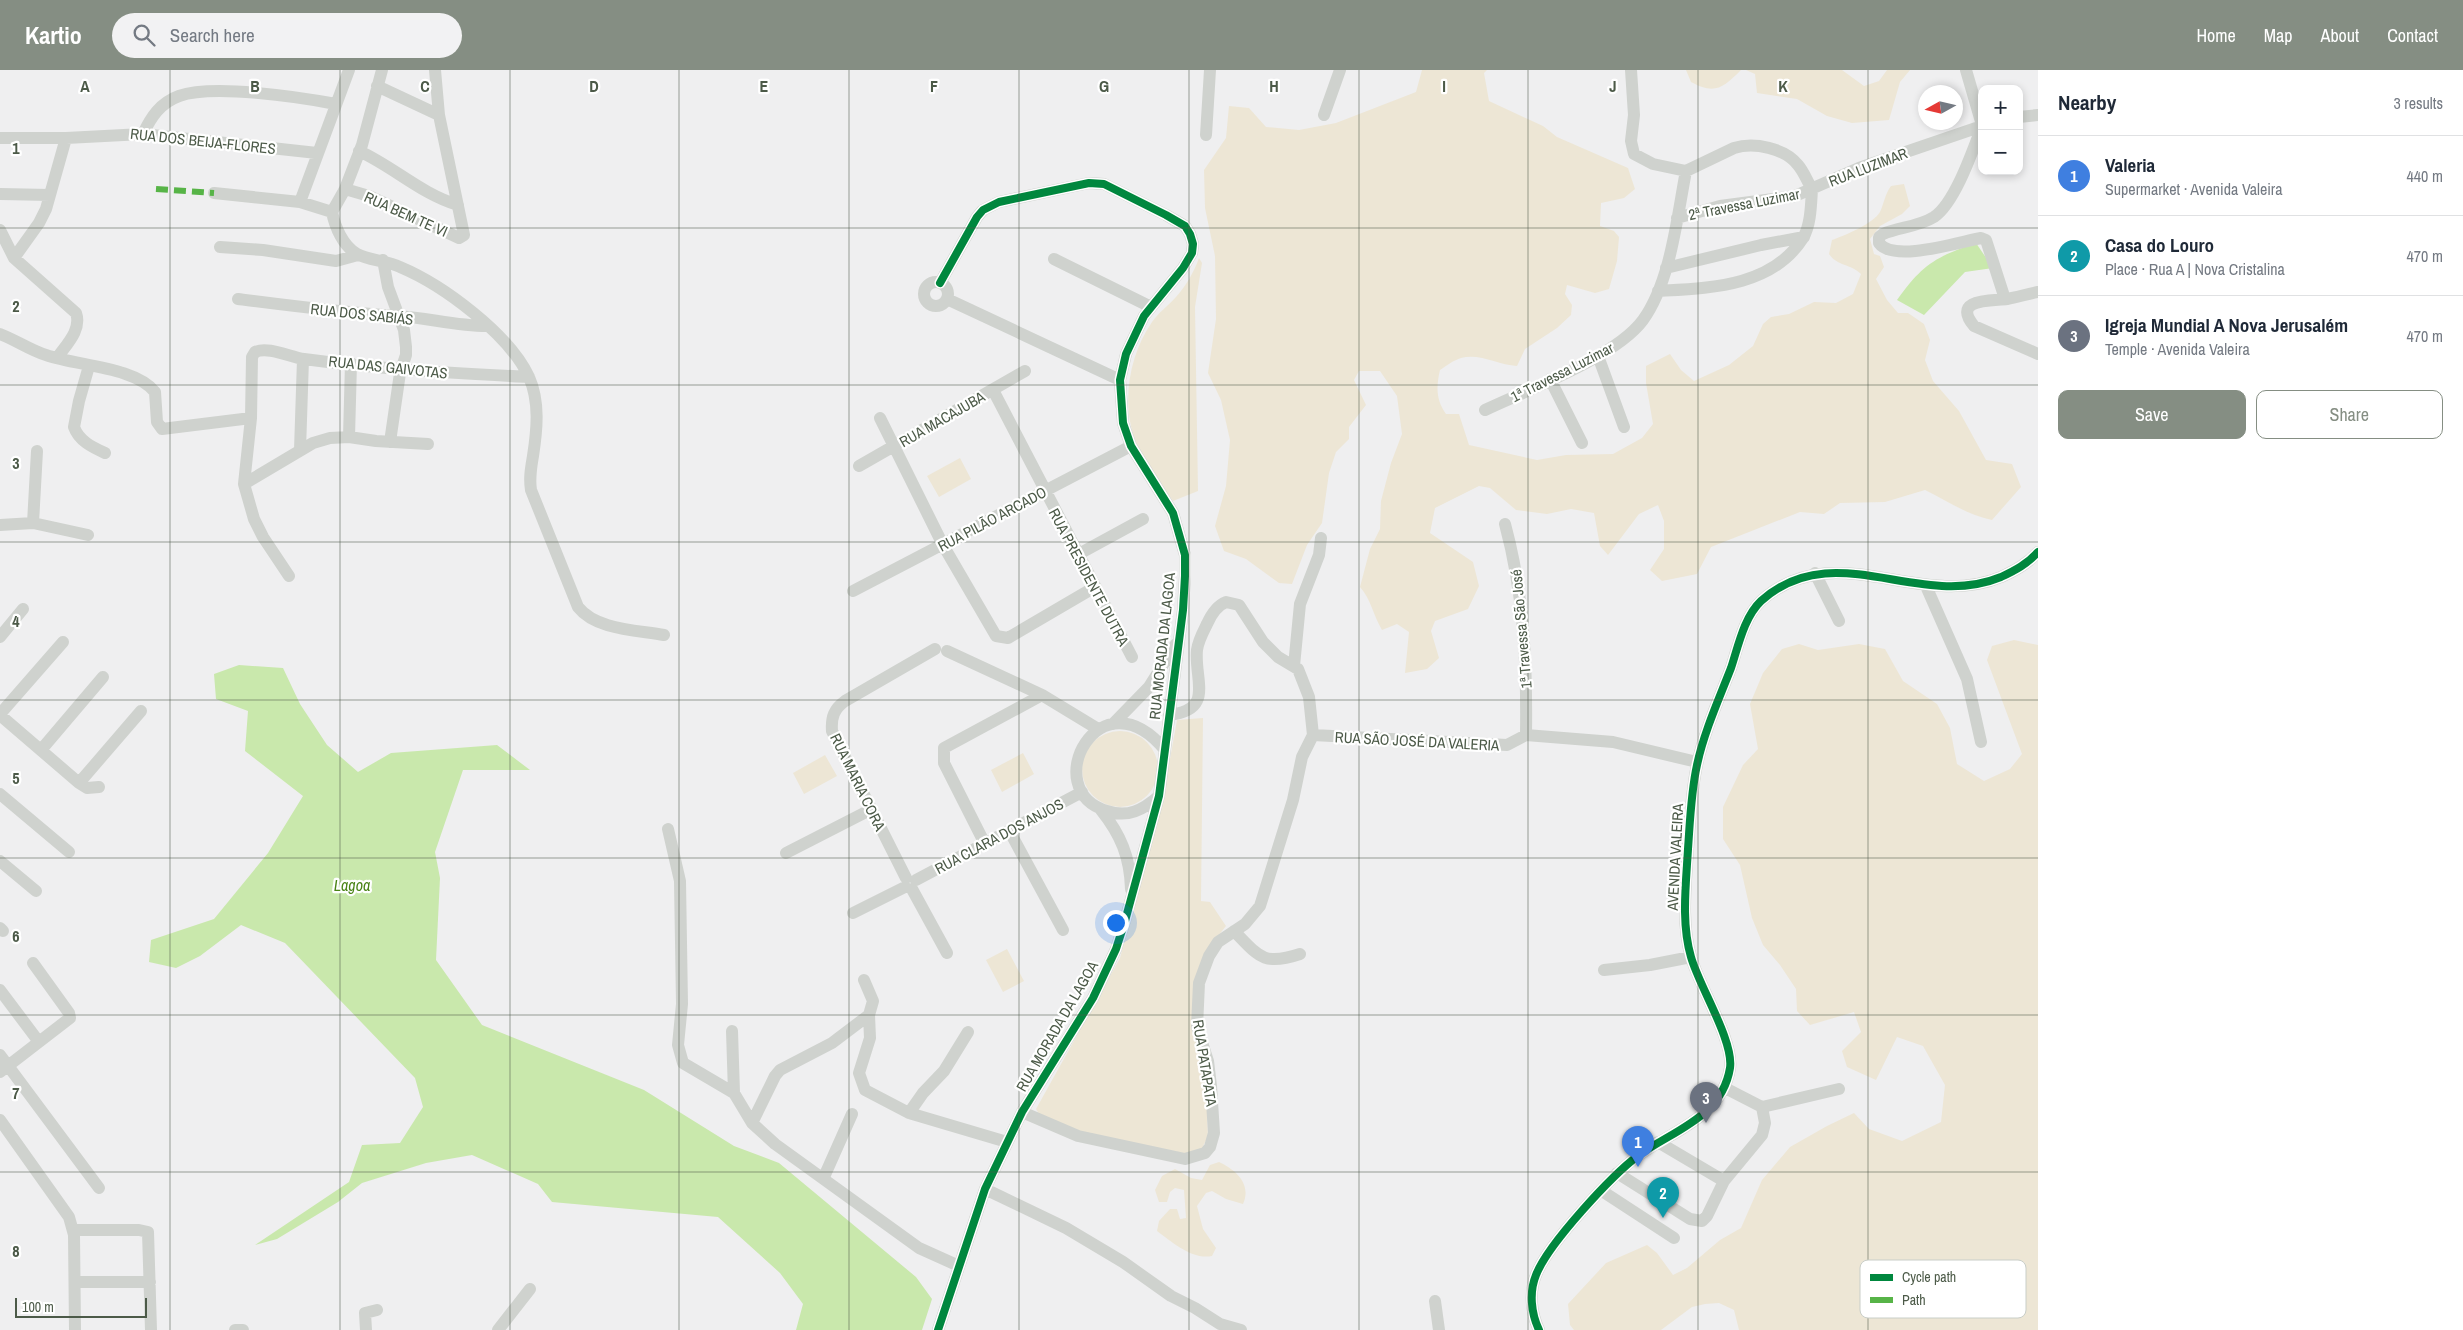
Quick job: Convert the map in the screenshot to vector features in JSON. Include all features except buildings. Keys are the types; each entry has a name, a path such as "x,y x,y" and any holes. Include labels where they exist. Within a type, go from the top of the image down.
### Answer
{"street":[{"path":"300,202 349,70"},
{"path":"358,255 340,235 332,212 345,189 359,151 368,125 382,70"},
{"name":"RUA BEM TE VI","path":"345,189 369,196 462,238 464,233 439,115 435,70"},
{"path":"1206,135 1210,70"},
{"path":"1324,115 1340,70"},
{"path":"1631,70 1634,114 1631,141 1634,154 1653,164 1686,171 1734,148 1763,147 1781,152 1793,160 1812,189"},
{"path":"1966,70 1978,112"},
{"path":"377,86 439,115"},
{"path":"143,134 151,117 159,109 170,100 187,94 227,92 293,96 336,104"},
{"path":"2023,117 2038,115"},
{"name":"RUA LUZIMAR","path":"1804,237 1808,224 1812,189 1859,168 1978,127"},
{"path":"1980,130 1961,177 1942,210 1920,223 1883,234 1879,237 1879,243 1885,249 1895,252 1919,250 1981,238 1986,240 2005,299"},
{"name":"RUA DOS BEIJA-FLORES","path":"0,138 66,138 143,134 317,153"},
{"path":"14,258 46,209 66,138"},
{"name":"RUA BEM TE VI","path":"359,151 383,162 434,198 458,205"},
{"name":"1ª Travessa Luzimar","path":"1485,410 1598,356 1634,332 1643,320 1658,291 1666,268 1686,171"},
{"name":"RUA MORADA DA LAGOA","path":"938,1330 985,1189 1022,1112 1092,998 1116,948 1132,899 1159,796 1179,640 1185,576 1184,555 1173,513 1131,446 1121,415 1120,380 1133,335 1151,307 1183,268 1192,253 1193,244 1185,226 1104,184 1089,183 999,202 983,210 977,217 940,283"},
{"name":"2ª Travessa Luzimar","path":"1677,218 1720,206 1795,196 1812,189"},
{"path":"214,193 300,202 332,212"},
{"path":"0,194 50,195"},
{"path":"0,230 14,258 76,313 78,320 77,328 57,358"},
{"path":"1666,268 1761,245 1804,237"},
{"path":"1658,291 1703,288 1758,276 1776,266 1804,237"},
{"path":"220,248 263,250 336,261 358,255 383,260 437,285 486,326 511,349 528,377 534,392 537,423 529,472 531,490 578,607 584,615 596,621 664,635"},
{"path":"1054,259 1151,307"},
{"path":"383,260 388,287 399,316 406,348 406,356 401,368 390,442"},
{"path":"935,282 940,283 947,290 947,300 940,306 930,305 924,297 927,287 935,282"},
{"path":"2038,292 2005,299 1985,299 1973,304 1968,312 1968,319 1974,326 2038,354"},
{"name":"RUA DOS SABIÁS","path":"238,299 367,315 399,316 449,324 486,326"},
{"path":"947,300 1120,380"},
{"path":"0,334 35,351 89,366 126,373 147,384 155,392 158,425 162,429 251,418 244,484 254,519 263,537 289,576"},
{"name":"RUA DAS GAIVOTAS","path":"251,418 252,357 255,352 262,350 303,358 351,363 528,377"},
{"path":"1598,356 1624,427"},
{"path":"300,450 303,358"},
{"path":"349,437 351,363"},
{"path":"89,366 78,401 74,427 81,439 90,446 105,453"},
{"name":"RUA MACAJUBA","path":"859,466 1025,371"},
{"path":"1550,379 1582,444"},
{"name":"RUA PRESIDENTE DUTRA","path":"993,390 1044,492 1132,657"},
{"path":"880,418 943,544 993,633 999,638 1008,638 1095,587"},
{"path":"244,484 300,450 323,439 349,437 428,444"},
{"name":"RUA PILÃO ARCADO","path":"853,591 1131,446"},
{"path":"33,524 37,451"},
{"path":"1078,555 1142,518"},
{"path":"0,524 33,524 88,535"},
{"name":"1ª Travessa São José","path":"1505,524 1515,561 1523,615 1526,735"},
{"path":"1294,666 1300,604 1319,554 1321,538"},
{"name":"AVENIDA VALEIRA","path":"1539,1330 1532,1310 1532,1286 1535,1276 1568,1228 1618,1173 1658,1142 1695,1121 1709,1110 1725,1088 1731,1064 1729,1053 1691,957 1687,940 1685,890 1692,792 1697,762 1753,610 1777,590 1815,573 1858,573 1926,586 1966,586 1995,579 2019,569 2038,552"},
{"path":"1815,573 1840,621"},
{"path":"1926,586 1966,679 1981,742"},
{"name":"RUA PATAPATA","path":"1022,1112 1078,1136 1185,1159 1206,1154 1210,1147 1214,1133 1208,1061 1197,1027 1197,999 1200,982 1208,956 1218,942 1251,919 1260,906 1267,889 1293,800 1302,757 1312,735 1309,697 1302,676 1294,666 1278,656 1263,642 1239,605 1232,602 1223,604 1211,615 1197,647 1200,696 1192,708 1169,714"},
{"path":"0,636 23,610"},
{"path":"1113,724 1149,687 1179,640"},
{"path":"63,642 2,719 79,783 92,789 99,787"},
{"name":"RUA MARIA CORA","path":"947,953 870,810 832,731 831,721 833,713 838,706 846,701 941,650 1042,695 1098,729"},
{"path":"41,750 103,677"},
{"path":"985,844 944,763 944,748 1042,695"},
{"path":"79,783 141,711"},
{"name":"RUA MORADA DA LAGOA","path":"1082,792 1076,769 1077,757 1082,746 1098,729 1113,724 1128,723 1142,728 1154,736 1165,750"},
{"name":"RUA SÃO JOSÉ DA VALERIA","path":"1312,735 1507,746 1526,735"},
{"path":"1526,735 1612,742 1697,762"},
{"path":"1082,792 1090,802 1101,810 1116,829 1127,853 1132,899"},
{"name":"RUA CLARA DOS ANJOS","path":"853,913 1010,832 1082,792"},
{"path":"0,794 69,852"},
{"path":"1101,810 1116,814 1132,813 1146,807 1159,796"},
{"path":"786,853 870,810"},
{"path":"668,829 680,881 682,1004 679,1055 683,1063 734,1093 752,1123 775,1144 824,1177 919,1248 959,1266"},
{"path":"1010,832 1063,930"},
{"path":"0,861 36,891"},
{"path":"1234,932 1257,954 1267,959 1281,961 1300,954"},
{"path":"1604,970 1650,965 1691,957"},
{"path":"4,1069 68,1020 69,1013 33,963"},
{"path":"864,980 873,1001 869,1016 870,1038 859,1073 865,1090 909,1113 1007,1142"},
{"path":"0,990 39,1042"},
{"path":"752,1123 775,1076 780,1070 832,1043 869,1016"},
{"path":"732,1031 734,1093"},
{"path":"909,1113 923,1093 944,1071 968,1032"},
{"path":"0,1055 4,1069 99,1188"},
{"path":"1725,1088 1762,1107 1839,1089"},
{"path":"1618,1173 1690,1219 1699,1222 1705,1219 1724,1181 1762,1135 1765,1123 1762,1107"},
{"path":"824,1177 852,1114"},
{"path":"0,1120 66,1211 74,1230 75,1330"},
{"path":"1658,1142 1724,1181"},
{"path":"985,1189 1066,1228 1123,1262 1171,1296 1196,1308 1220,1324 1241,1330"},
{"path":"1602,1191 1674,1238"},
{"path":"74,1230 140,1230 146,1231 150,1235 151,1330"},
{"path":"75,1282 150,1282"},
{"path":"498,1330 530,1289"},
{"path":"1435,1301 1439,1330"},
{"path":"366,1330 365,1313 377,1310"},
{"path":"235,1330 243,1330"}],"shaded area":[{"path":"1422,70 1487,70 1484,73 1489,101 1543,126 1557,137 1628,168 1635,189 1624,198 1601,203 1600,226 1614,231 1619,237 1617,261 1609,289 1595,293 1567,285 1565,294 1572,305 1571,315 1557,328 1525,349 1517,366 1482,358 1468,357 1456,360 1440,370 1438,388 1440,404 1446,414 1459,414 1469,445 1537,460 1566,455 1613,454 1642,438 1653,424 1646,383 1646,366 1670,354 1681,370 1694,381 1729,365 1753,346 1763,324 1771,317 1789,314 1814,302 1836,303 1853,294 1861,274 1832,258 1829,254 1832,240 1872,220 1880,212 1891,186 1904,184 1910,206 1902,214 1880,226 1870,239 1874,254 1880,256 1884,267 1876,279 1887,300 1898,313 1908,313 1924,324 1930,340 1925,360 1933,381 1959,411 1986,460 2012,464 2021,487 1992,520 1966,511 1925,490 1885,502 1840,503 1824,514 1800,512 1711,547 1697,574 1662,581 1650,570 1664,549 1664,521 1658,505 1639,514 1608,555 1600,546 1594,513 1571,509 1547,514 1516,510 1490,488 1479,486 1435,508 1430,533 1473,562 1479,586 1468,609 1435,621 1431,631 1439,658 1427,669 1405,673 1409,632 1397,624 1382,630 1367,597 1360,587 1370,549 1380,529 1381,501 1391,463 1402,434 1397,396 1380,371 1359,371 1354,380 1366,405 1349,427 1349,439 1336,452 1329,473 1322,523 1307,545 1292,584 1279,583 1246,559 1224,551 1215,526 1226,486 1230,440 1221,400 1208,373 1216,319 1215,256 1205,208 1204,170 1226,138 1229,106 1249,108 1266,127 1299,130 1336,123 1416,92"},
{"path":"1686,70 1741,70 1724,85 1713,89 1691,82"},
{"path":"1746,70 1842,70 1864,86 1879,81 1887,70 1910,70 1900,82 1889,120 1852,123 1827,116 1797,99 1757,93 1755,74"},
{"path":"1199,258 1202,263 1195,307 1198,491 1173,501 1148,465 1134,437 1128,403 1129,386 1132,369 1143,336 1155,318 1183,288"},
{"path":"960,458 971,479 939,497 927,476"},
{"path":"2014,640 2038,645 2038,1330 1739,1330 1734,1310 1719,1303 1692,1307 1661,1330 1574,1330 1570,1325 1568,1304 1606,1263 1647,1245 1657,1253 1673,1275 1687,1268 1720,1240 1741,1228 1762,1180 1790,1147 1827,1126 1854,1113 1869,1129 1902,1141 1941,1122 1945,1085 1923,1046 1897,1037 1876,1080 1847,1067 1842,1051 1861,1032 1854,1012 1810,1025 1797,1011 1796,989 1780,965 1763,945 1752,918 1740,865 1723,839 1723,807 1743,765 1758,749 1750,704 1763,673 1782,649 1799,644 1818,650 1859,644 1885,649 1903,681 1937,704 1950,728 1957,764 1984,781 2010,769 2022,754 1987,660 1992,646"},
{"path":"1203,718 1201,901 1210,902 1226,926 1206,951 1196,986 1205,1061 1208,1137 1202,1148 1192,1155 1078,1131 1042,1119 1036,1109 1120,958 1166,781 1177,720"},
{"path":"1120,731 1135,734 1147,742 1155,754 1158,769 1155,784 1147,796 1135,804 1120,807 1105,804 1093,796 1085,784 1082,769 1085,754 1093,742 1105,734"},
{"path":"1023,753 1034,774 1002,792 991,770"},
{"path":"825,755 837,776 804,794 793,773"},
{"path":"1007,949 1024,981 1003,992 986,960"},
{"path":"1219,1162 1241,1178 1244,1184 1245,1197 1243,1204 1226,1199 1212,1191 1206,1193 1197,1206 1203,1229 1216,1248 1212,1256 1205,1257 1190,1253 1157,1231 1159,1221 1170,1209 1177,1209 1180,1219 1186,1218 1184,1190 1175,1188 1170,1192 1167,1202 1159,1202 1155,1190 1162,1176 1175,1169 1191,1178 1202,1180 1210,1165"}],"water":[{"path":"1976,243 1993,268 1965,272 1924,315 1897,300 1914,278 1930,264 1950,253"},
{"name":"Lagoa","path":"239,665 283,668 300,704 327,745 358,772 391,753 497,745 530,770 463,770 435,852 440,878 436,960 482,1025 644,1090 734,1146 779,1163 916,1277 932,1299 922,1330 796,1330 803,1304 780,1273 718,1217 552,1202 538,1184 472,1155 426,1163 362,1183 338,1202 277,1239 255,1245 349,1182 362,1145 400,1143 423,1107 415,1078 285,943 241,925 200,956 176,968 149,962 151,940 214,919 268,853 303,796 245,751 248,711 216,699 214,674"}],"marked path":[{"path":"156,189 214,193"}],"cycle path":[{"path":"938,1330 985,1189 1022,1112 1093,998 1116,949 1159,796 1183,610 1185,555 1173,513 1131,446 1123,423 1120,380 1126,354 1144,316 1183,268 1192,253 1193,244 1185,226 1104,184 1089,183 999,202 983,210 977,217 940,283"},
{"path":"1539,1330 1534,1317 1532,1288 1536,1275 1553,1246 1613,1178 1639,1155 1695,1120 1717,1099 1725,1085 1730,1068 1730,1057 1722,1029 1691,957 1686,931 1685,890 1693,786 1697,765 1708,728 1750,615 1761,601 1789,582 1818,574 1847,573 1939,586 1970,585 2001,577 2025,563 2038,552"}],"place":[{"name":"Igreja Mundial A Nova Jerusalém","path":"1706,1123"},
{"name":"Valeria","path":"1638,1167"},
{"name":"Casa do Louro","path":"1663,1218"}]}
